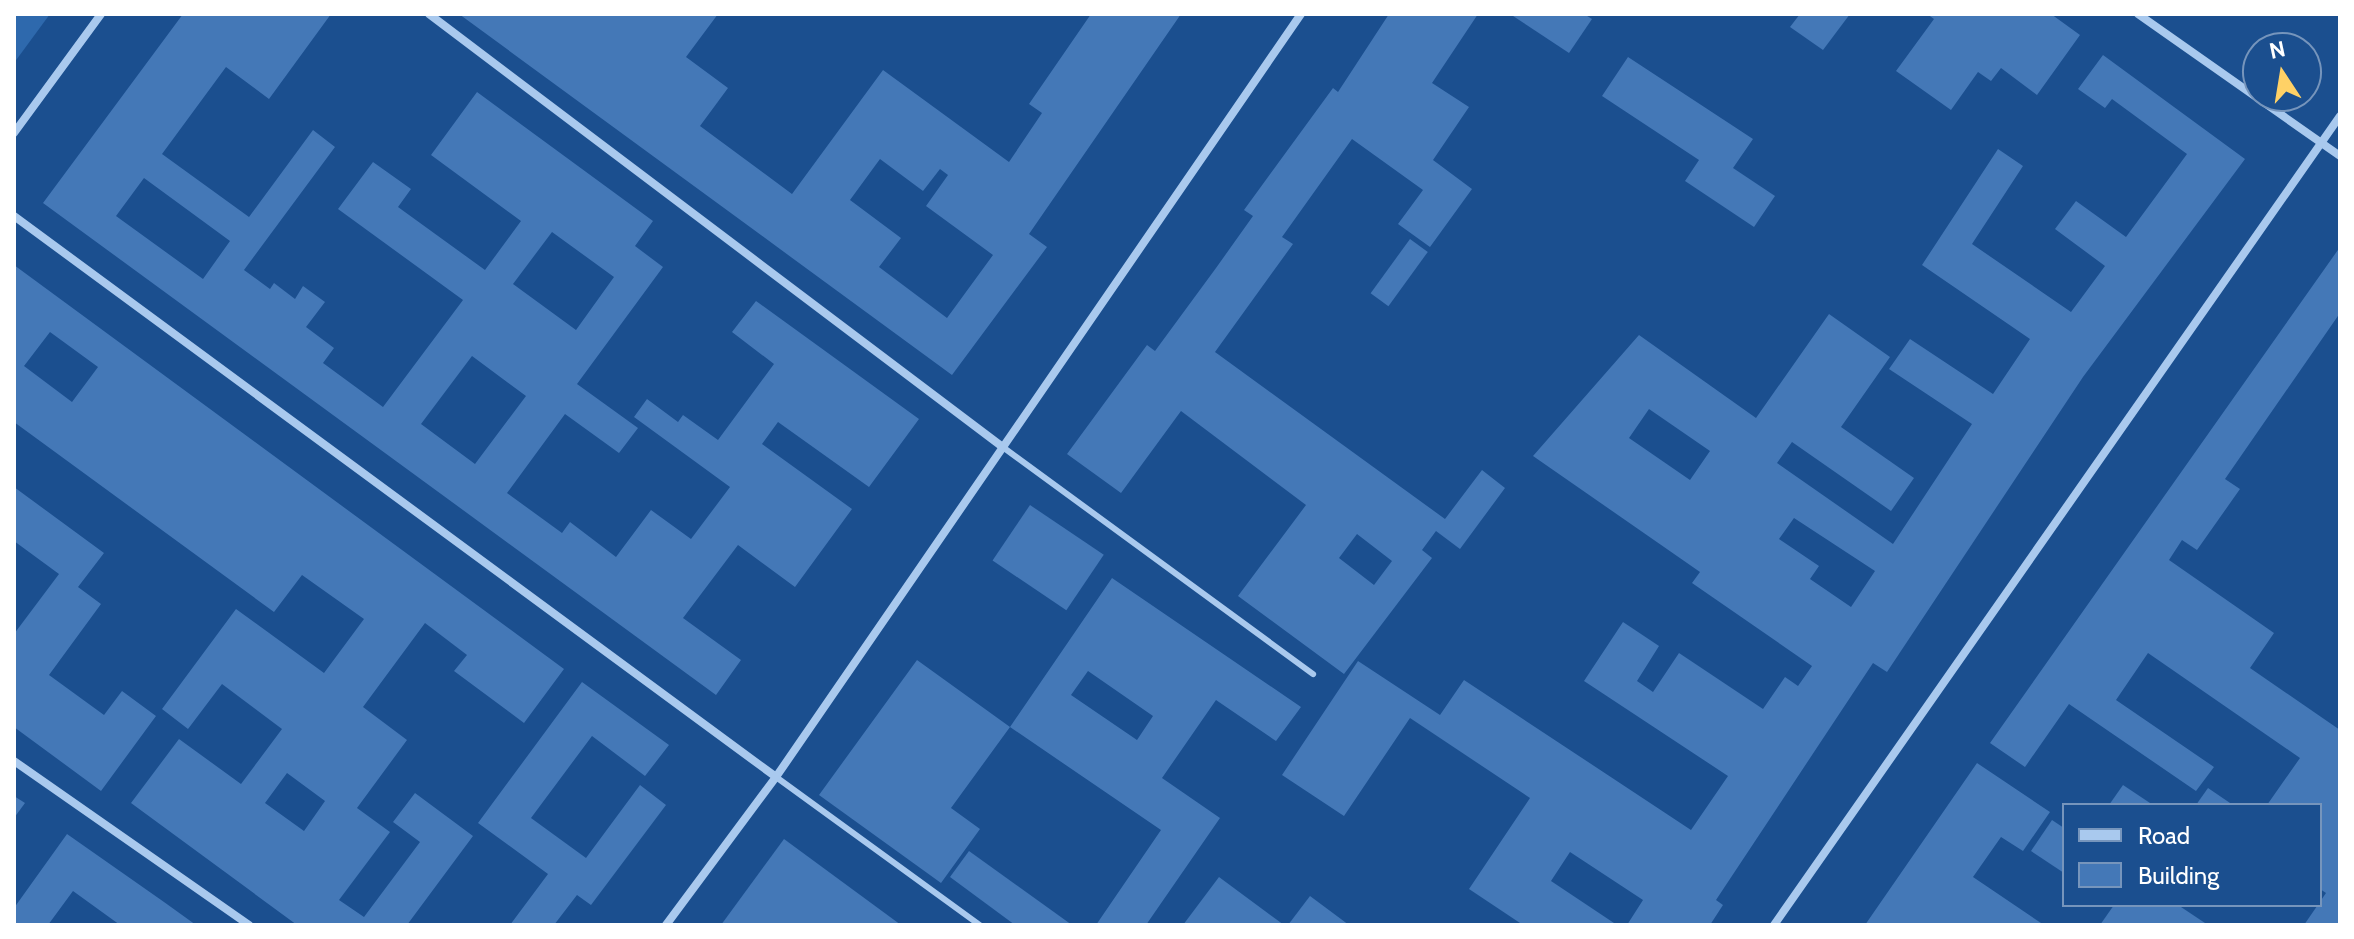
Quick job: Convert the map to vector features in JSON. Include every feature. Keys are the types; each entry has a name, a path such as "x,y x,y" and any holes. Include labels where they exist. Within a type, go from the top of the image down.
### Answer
{"street":[{"path":"14,133 101,14"},
{"path":"429,14 1000,445"},
{"path":"666,925 776,777 1000,445 1301,14"},
{"path":"2138,14 2340,156"},
{"path":"1774,925 2340,116"},
{"path":"14,216 776,777"},
{"path":"14,761 249,925"}],"lane":[{"path":"1000,445 1313,674"},
{"path":"776,777 980,925"}],"shaded area":[{"path":"14,14 50,14 14,63"}],"building":[{"path":"183,14 331,14 269,99 226,67 162,154 249,217 313,130 335,147 244,270 270,289 274,283 295,299 303,286 325,302 306,327 334,348 323,363 383,407 463,300 338,209 373,162 411,189 398,207 485,270 521,221 431,155 477,92 653,221 635,246 663,267 577,384 638,428 619,453 565,414 507,493 562,533 570,522 616,557 651,510 691,539 730,487 634,417 647,399 678,422 683,415 718,440 774,364 732,332 756,301 919,419 869,487 778,422 762,444 852,509 795,587 738,545 683,618 741,660 716,695 43,203","holes":["144,178 230,241 203,279 116,216","552,232 614,277 576,330 513,284","472,356 526,396 475,464 421,424"]},
{"path":"459,14 718,14 686,57 728,88 700,126 792,194 883,70 1009,162 1042,113 1029,104 1091,14 1181,14 1029,234 1047,247 952,375","holes":["880,159 923,191 940,169 948,175 926,206 993,255 947,318 879,267 901,238 850,200"]},
{"path":"1389,14 1478,14 1432,83 1469,107 1433,160 1472,189 1430,247 1398,224 1423,190 1352,139 1282,237 1293,244 1215,352 1445,519 1482,470 1505,488 1460,549 1436,531 1422,550 1432,558 1344,674 1238,596 1306,505 1181,411 1121,493 1067,454 1147,345 1155,351 1253,216 1244,210 1333,88 1338,92","holes":["1357,534 1392,561 1374,585 1339,558"]},
{"path":"1510,14 1584,14 1592,19 1569,53"},
{"path":"1800,14 1850,14 1823,50 1790,27"},
{"path":"1927,14 2051,14 2080,35 2037,95 2001,68 1991,81 1978,72 1951,110 1896,71 1934,19"},
{"path":"2103,55 2245,159 2083,377 1887,672 1873,663 1716,900 1723,905 1710,925 1627,925 1643,900 1570,852 1551,881 1617,925 1523,925 1469,889 1530,798 1410,718 1344,816 1282,775 1358,661 1440,715 1464,680 1691,830 1728,776 1584,681 1623,622 1659,646 1637,681 1653,692 1679,653 1763,709 1785,677 1798,686 1812,666 1692,583 1700,572 1533,456 1639,335 1756,418 1829,314 1890,357 1841,427 1914,478 1891,511 1792,442 1777,463 1893,544 1972,424 1889,369 1910,339 1993,394 2030,339 1922,265 1998,149 2023,166 1972,244 2071,312 2105,266 2055,229 2076,201 2126,237 2187,154 2112,99 2105,108 2078,89","holes":["1649,409 1710,451 1690,480 1629,438","1794,518 1875,571 1851,607 1810,579 1819,566 1779,539"]},
{"path":"1628,57 1753,139 1733,168 1775,196 1754,227 1685,181 1699,160 1602,96"},
{"path":"1410,239 1428,252 1388,306 1371,293"},
{"path":"2340,247 2340,313 2225,479 2240,489 2197,550 2182,540 2169,560 2274,633 2250,668 2340,730 2340,925 2304,925 2316,907 2322,907 2326,893 2322,890 2322,803 2268,803 2300,758 2148,653 2116,700 2214,767 2196,791 2069,704 2025,767 1990,743"},
{"path":"14,265 564,669 524,723 454,671 467,655 425,623 363,707 407,740 357,808 390,832 339,900 364,917 420,842 393,822 415,793 473,836 407,925 297,925 131,803 179,739 241,784 282,729 222,684 188,729 162,709 236,609 324,673 364,619 302,575 274,612 14,422","holes":["50,332 98,367 72,402 24,366","287,773 325,801 304,831 265,803"]},
{"path":"14,487 104,553 78,587 101,604 49,675 104,715 122,691 156,716 101,791 14,727 14,634 59,574 14,541"},
{"path":"1030,505 1104,555 1066,610 993,561"},
{"path":"1112,578 1301,707 1276,741 1216,700 1162,778 1220,818 1146,925 1096,925 1161,830 1010,727","holes":["1088,671 1153,716 1137,740 1071,695"]},
{"path":"917,660 1010,727 951,808 980,829 941,883 819,795"},
{"path":"582,682 669,745 645,776 592,736 531,818 586,858 640,785 666,805 591,905 577,895 554,925 510,925 548,874 478,823"},
{"path":"1977,763 2050,812 2023,851 2001,837 1973,877 2044,925 1865,925"},
{"path":"2123,785 2150,803 2110,803"},
{"path":"2208,788 2230,803 2197,803"},
{"path":"14,796 25,803 14,818"},
{"path":"2052,820 2062,827 2062,872 2031,851"},
{"path":"67,834 196,925 120,925 73,891 48,925 14,925 14,908"},
{"path":"784,839 901,925 721,925"},
{"path":"969,851 1072,925 1015,925 950,877"},
{"path":"1219,877 1284,925 1183,925"},
{"path":"1310,896 1349,925 1288,925"},
{"path":"2113,907 2181,907 2208,925 2100,925"}]}
